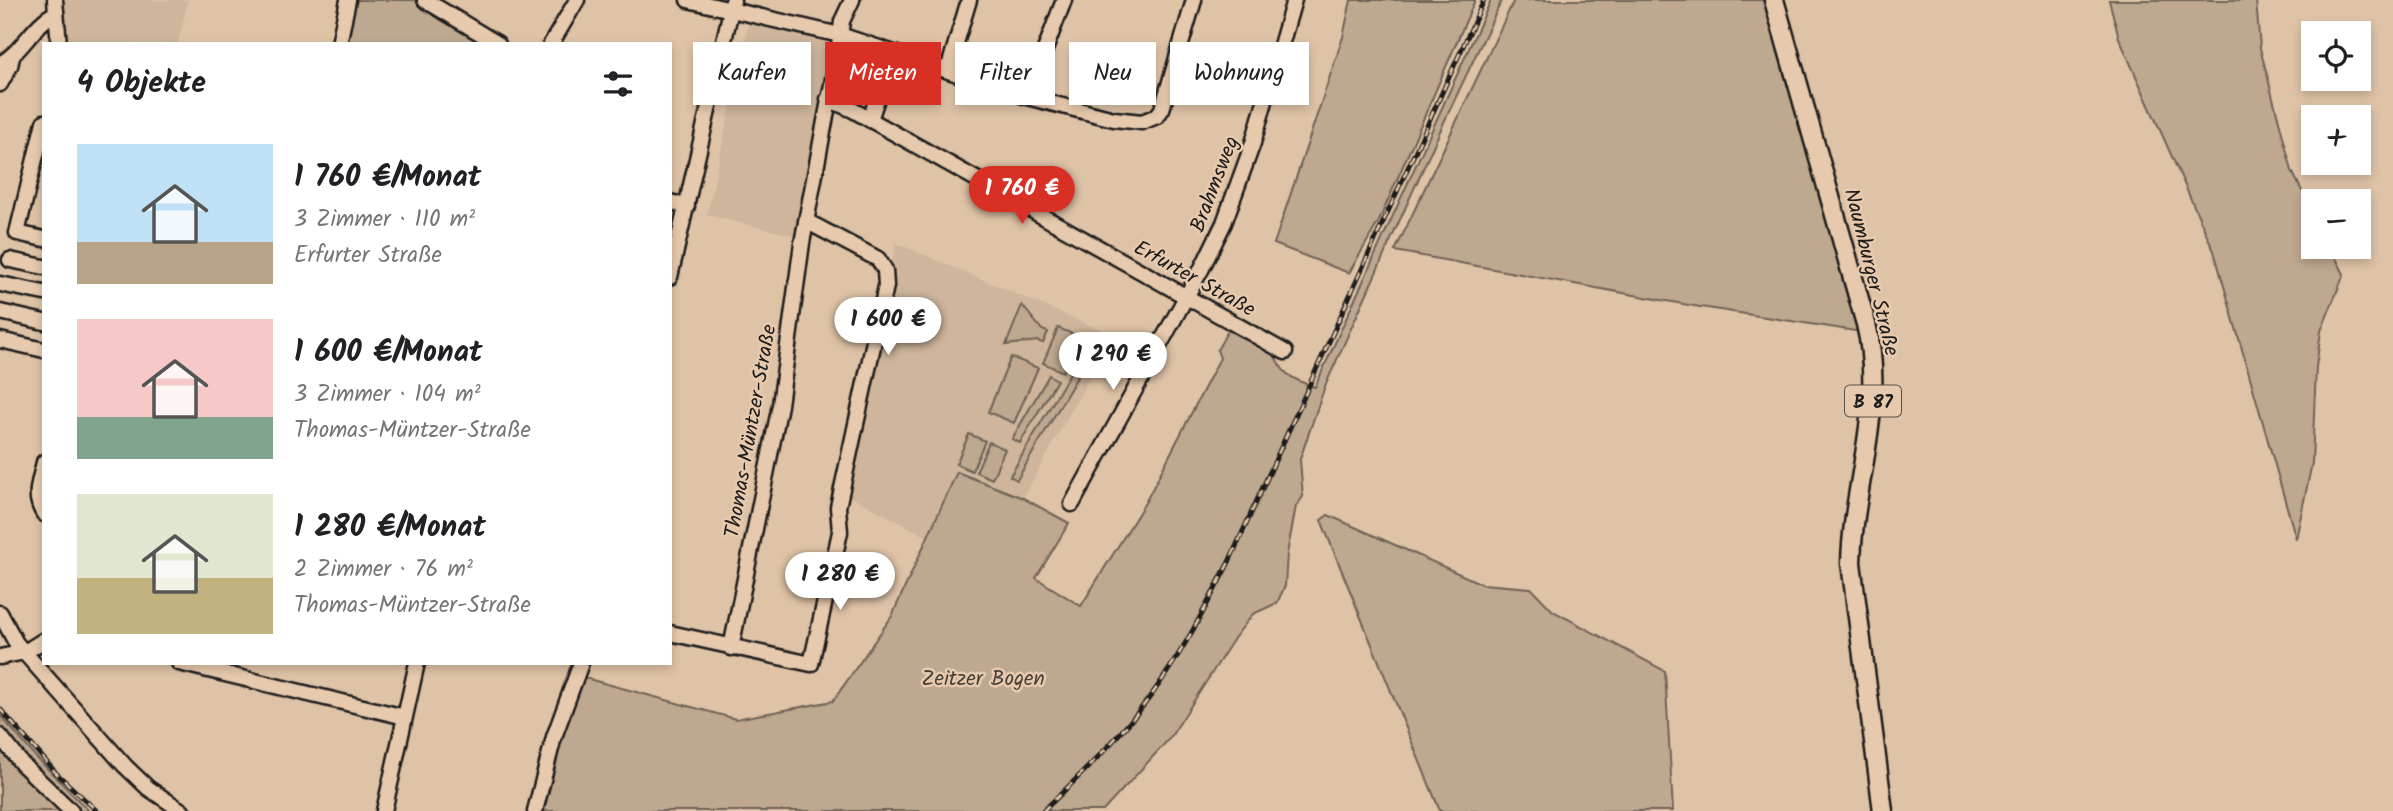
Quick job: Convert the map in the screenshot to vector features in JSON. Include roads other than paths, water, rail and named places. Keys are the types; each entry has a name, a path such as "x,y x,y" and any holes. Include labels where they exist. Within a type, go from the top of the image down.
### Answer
{"main road":[{"name":"Naumburger Straße","path":"1774,0 1872,353 1873,411 1853,522 1851,563 1883,811"}],"street":[{"path":"339,42 348,0"},
{"path":"425,0 495,42"},
{"path":"552,42 577,0"},
{"path":"688,0 732,4 955,72"},
{"name":"Thomas-Müntzer-Straße","path":"839,42 842,21 852,0"},
{"path":"948,70 969,0"},
{"path":"1048,42 1064,0"},
{"path":"1055,104 1114,119 1142,122 1151,119 1162,108 1194,0"},
{"name":"Brahmsweg","path":"1072,504 1223,226 1245,170 1294,0"},
{"path":"672,269 732,4"},
{"path":"55,6 59,42"},
{"path":"0,84 10,66 6,60 55,6"},
{"name":"Thomas-Müntzer-Straße","path":"731,648 780,405 806,221 827,105"},
{"name":"Erfurter Straße","path":"843,105 1285,352"},
{"path":"870,120 875,105"},
{"path":"42,130 17,233 42,238"},
{"path":"672,202 687,205"},
{"path":"672,633 811,664 840,532 838,507 886,286 885,270 878,259 806,221"},
{"path":"10,260 42,268"},
{"path":"0,284 42,293"},
{"path":"0,312 42,322"},
{"path":"0,340 42,350"},
{"path":"42,470 36,496 42,511"},
{"path":"0,613 16,643 125,766 148,788 182,811"},
{"path":"0,657 24,652 42,641"},
{"path":"188,665 405,717"},
{"path":"384,811 417,665"},
{"path":"535,811 554,737 580,665"},
{"path":"0,736 22,764 71,811"}],"railway":[{"path":"1043,811 1099,756 1138,712 1172,665 1202,614 1229,562 1484,0"},
{"path":"0,709 56,773 97,811"}],"park label":[{"name":"Zeitzer Bogen","path":"983,678"}]}
